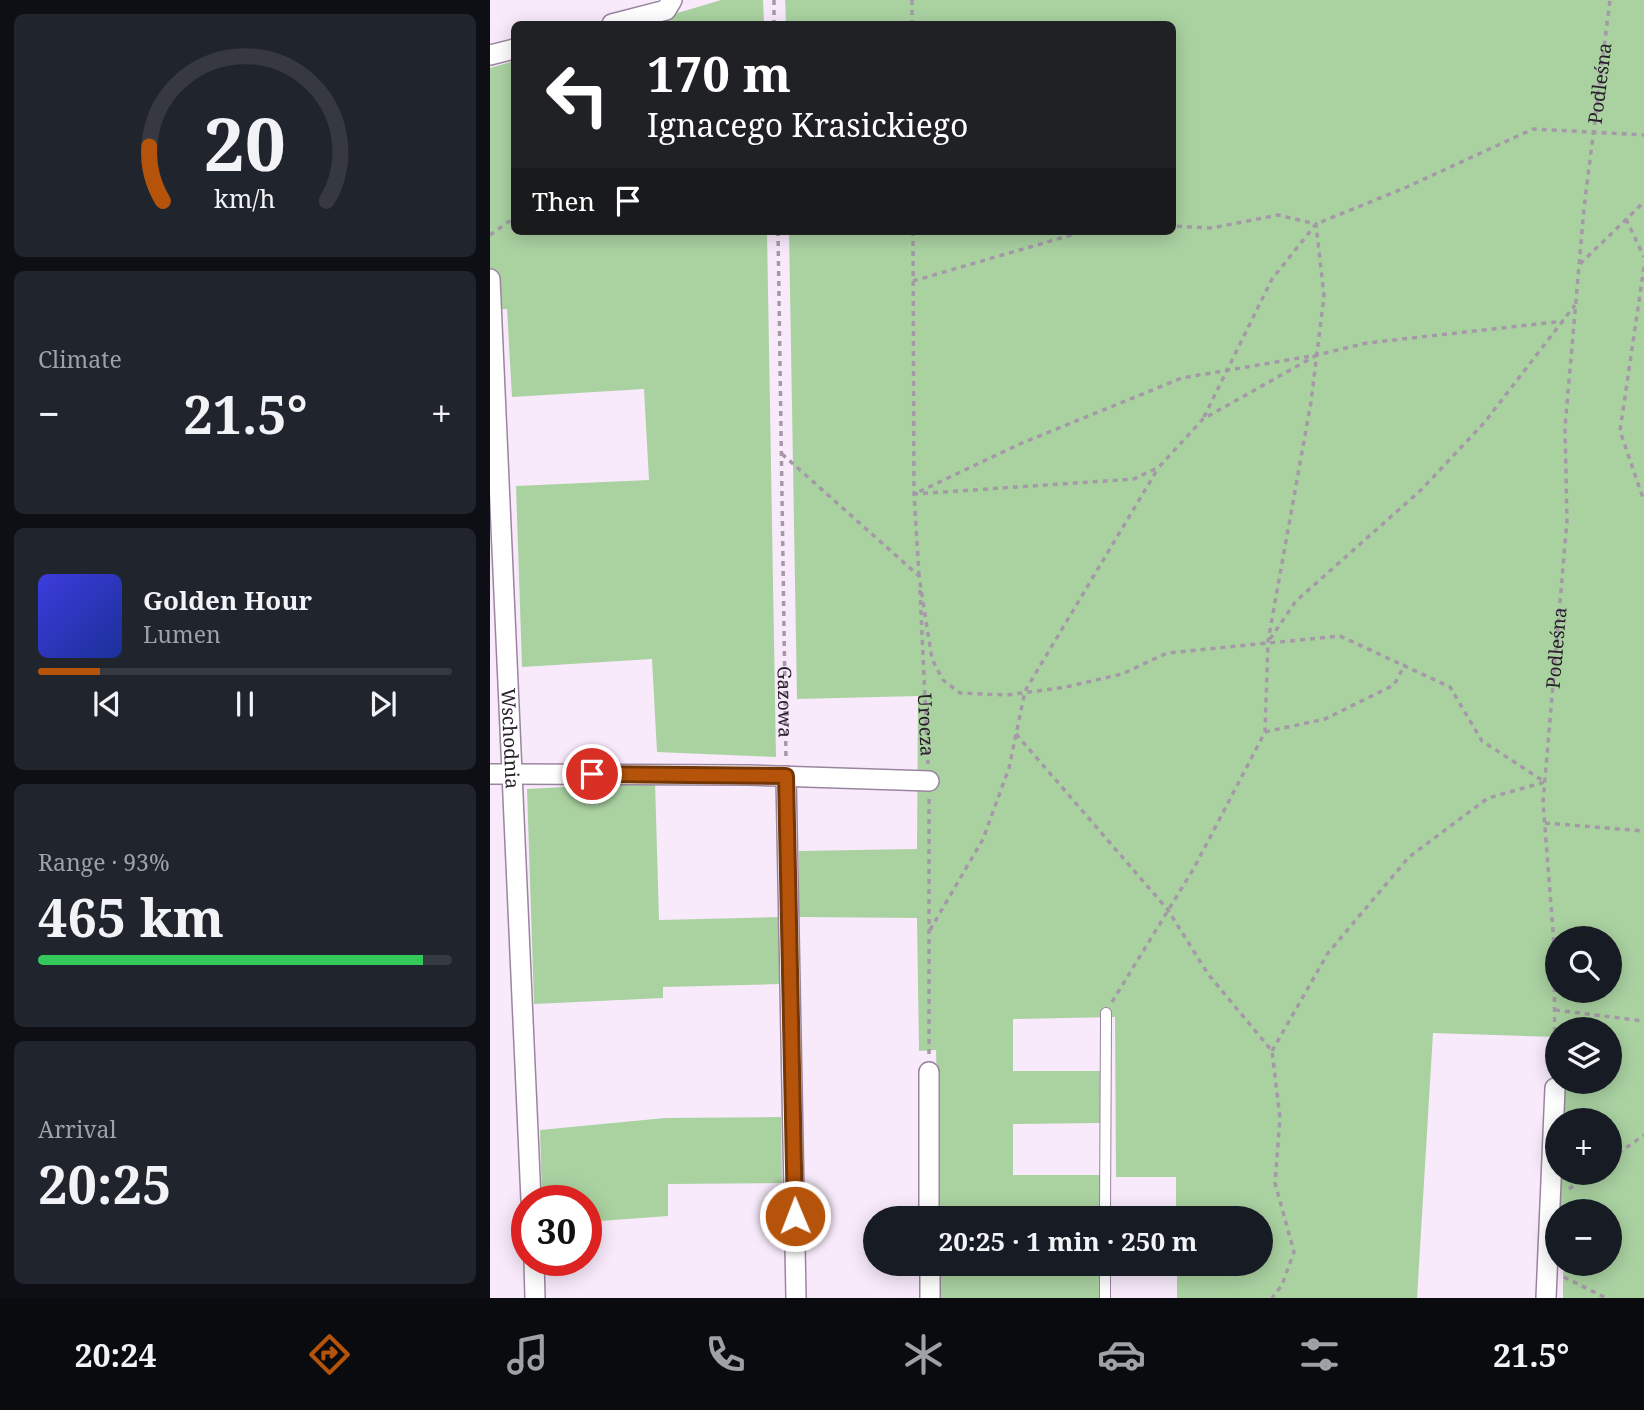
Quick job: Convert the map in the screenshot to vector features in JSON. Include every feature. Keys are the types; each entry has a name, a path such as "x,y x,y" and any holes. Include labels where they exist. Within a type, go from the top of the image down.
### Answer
{"street":[{"path":"624,21 660,12 673,2"},
{"path":"490,55 511,50"},
{"name":"Wschodnia","path":"490,278 530,1185"},
{"path":"490,774 929,780"},
{"path":"786,776 796,1298"},
{"path":"929,1072 929,1206"},
{"path":"1550,1199 1555,1094"},
{"path":"534,1276 535,1298"},
{"path":"930,1276 930,1298"},
{"path":"1546,1298 1547,1276"}],"lane":[{"path":"1105,1206 1106,1013"},
{"path":"1105,1276 1105,1298"}],"path":[{"path":"774,0 774,21"},
{"path":"912,0 912,21"},
{"name":"Podleśna","path":"1555,1017 1545,782 1567,520 1564,427 1577,303 1578,265 1610,0"},
{"path":"929,932 983,839 1009,768 1025,691 1158,467 1203,419 1272,279 1316,224 1407,187 1533,129 1644,135"},
{"path":"1578,265 1644,202"},
{"path":"1176,226 1212,228 1278,215 1316,224"},
{"path":"1626,219 1644,257"},
{"path":"490,235 511,220"},
{"path":"1106,1013 1194,868 1265,732 1268,641 1317,355 1324,296 1316,224"},
{"name":"Gazowa","path":"778,235 786,776"},
{"name":"Urocza","path":"913,235 914,494 929,780 929,1072"},
{"path":"913,281 1071,235"},
{"path":"1644,267 1620,431 1644,501"},
{"path":"1268,641 1296,601 1421,490 1484,424 1577,303"},
{"path":"914,494 1022,443 1182,377 1317,355 1367,343 1564,321"},
{"path":"1203,419 1317,355"},
{"path":"782,454 919,576 932,659 943,680 960,693 1007,695 1066,687 1122,674 1167,653 1340,636 1450,687 1482,741 1545,782"},
{"path":"914,494 1134,479 1158,467"},
{"path":"1265,732 1325,719 1394,685 1405,664"},
{"path":"1016,734 1168,910 1208,974 1272,1051 1280,1118 1275,1183 1294,1252 1282,1285 1272,1298"},
{"path":"1272,1051 1328,953 1409,857 1488,798 1545,782"},
{"path":"1545,823 1644,831"},
{"path":"1555,1010 1644,1021"},
{"path":"1622,1151 1644,1135"},
{"path":"1555,1199 1574,1185"},
{"path":"1561,1276 1606,1298"}],"green space":[{"path":"721,0 763,0 764,21 651,21"},
{"path":"785,0 1644,0 1644,1298 1563,1298 1563,1276 1622,1276 1622,1199 1558,1199 1558,1185 1622,1185 1622,1108 1560,1108 1560,1094 1622,1094 1622,1017 1545,1017 1545,1037 1433,1033 1417,1298 1177,1298 1177,1276 1273,1276 1273,1206 1176,1206 1176,1177 1116,1177 1115,1017 1013,1019 1013,1071 1100,1071 1100,1123 1013,1124 1013,1175 1101,1175 1101,1206 940,1206 936,1050 919,1051 917,918 799,917 799,851 917,849 918,696 797,699 789,235 1176,235 1176,21 786,21"},
{"path":"511,62 511,235 767,235 776,757 657,752 652,659 522,667 516,486 649,480 644,389 512,397 507,309 490,310 490,68"},
{"path":"655,782 659,920 779,917 780,984 663,987 663,998 534,1004 527,789"},
{"path":"781,1117 782,1183 668,1184 668,1216 602,1221 602,1185 542,1185 540,1130 665,1118"},
{"path":"936,1276 1101,1276 1101,1298 937,1298"}],"route":[{"path":"592,774 786,776 795,1216"}]}
